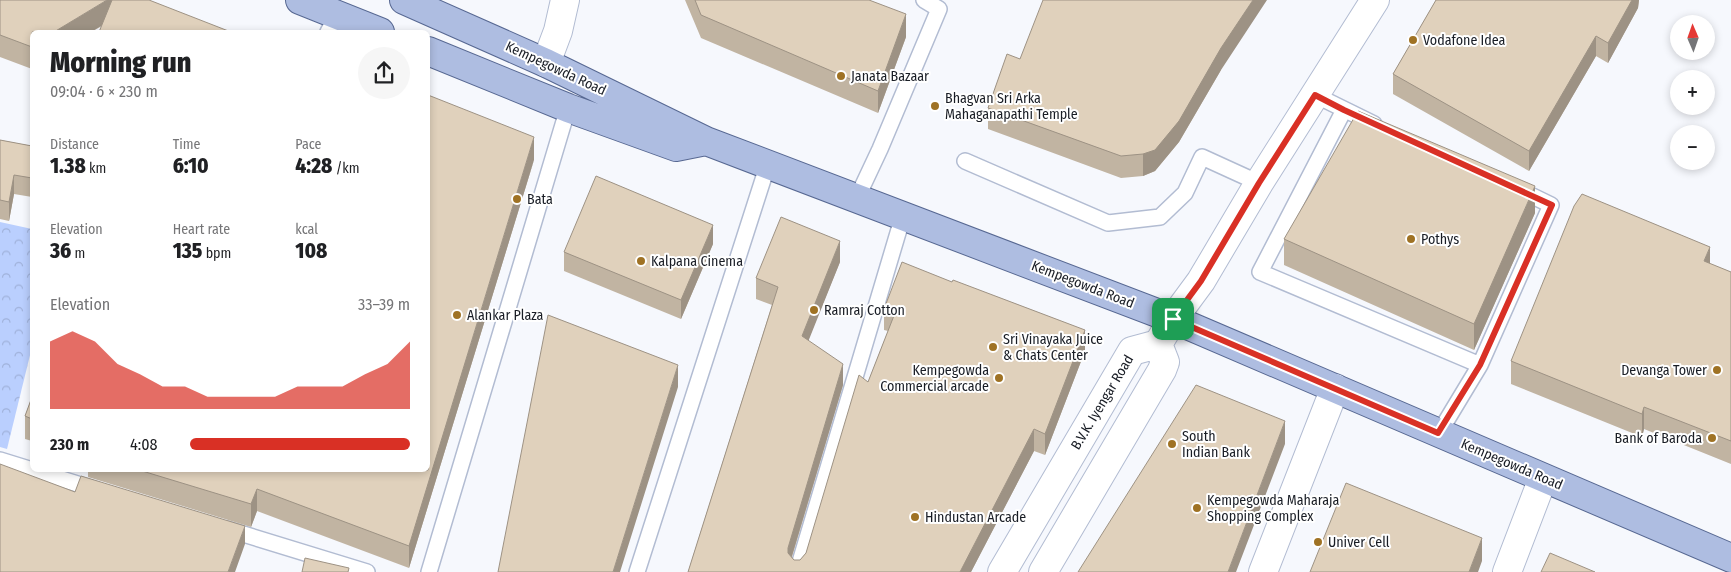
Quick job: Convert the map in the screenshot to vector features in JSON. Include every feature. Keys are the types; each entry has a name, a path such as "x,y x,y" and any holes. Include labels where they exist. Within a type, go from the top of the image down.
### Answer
{"main road":[{"path":"300,0 333,24 368,30"},
{"name":"Kempegowda Road","path":"404,0 546,63 706,141 1173,319 1731,558"},
{"name":"Kempegowda Road","path":"430,53 568,108 676,147 706,141"}],"street":[{"path":"546,63 558,31 565,0"},
{"path":"1042,572 1162,370 1164,362 1158,344 1173,319 1201,281 1259,183 1375,0"},
{"name":"B.V.K. Iyengar Road","path":"1002,572 1129,355 1132,351 1158,344"},
{"path":"1263,572 1335,388"},
{"path":"1506,572 1542,478"}],"lane":[{"path":"857,198 880,149 938,9 924,0"},
{"path":"1315,95 1389,131"},
{"path":"429,572 568,108"},
{"path":"1344,110 1260,272 1480,365"},
{"path":"965,161 1108,223 1160,217 1185,193 1202,157 1259,183"},
{"path":"637,572 768,164"},
{"path":"1438,433 1480,365 1552,205 1506,184"},
{"path":"796,572 903,216"},
{"path":"0,460 30,469"},
{"path":"39,472 113,495"},
{"path":"216,526 367,572"}],"green space":[{"path":"0,222 30,229 30,355 7,449 0,447"}],"building":[{"path":"0,0 107,0 57,30 30,30 30,46 0,35"},
{"path":"112,0 149,0 226,30 100,30"},
{"name":"Janata Bazaar","path":"695,0 869,0 906,14 878,91 701,15"},
{"path":"1043,0 1253,0 1221,48 1179,121 1155,150 1143,154 1121,156 988,108 1007,54 1020,59"},
{"path":"1436,0 1632,0 1608,43 1596,36 1529,151 1393,74"},
{"name":"Alankar Plaza","path":"430,96 534,137 409,546 257,489 251,504 146,472 430,472"},
{"name":"Pothys","path":"1358,111 1535,186 1474,324 1284,239"},
{"path":"0,140 30,146 30,178 14,175 9,202 0,200"},
{"path":"596,176 713,225 681,300 564,252"},
{"path":"1582,194 1710,247 1704,261 1731,272 1731,441 1644,407 1642,414 1511,361 1574,206"},
{"path":"781,217 840,241 802,336 843,364 788,548 788,553 794,560 800,560 806,553 859,375 868,382 895,313 884,309 902,262 1085,330 1045,434 1034,429 960,572 688,572 778,287 756,278"},
{"path":"548,315 678,365 613,572 498,572"},
{"name":"Kempegowda Maharaja Shopping Complex","path":"1196,385 1285,421 1228,572 1078,572"},
{"path":"30,402 30,418 25,416"},
{"path":"0,464 75,492 81,476 245,526 228,572 0,572"},
{"path":"1346,483 1482,538 1469,572 1310,572"},
{"path":"1550,553 1595,572 1541,572"},
{"path":"305,558 349,568 348,572 302,572"}],"place":[{"name":"Vodafone Idea","path":"1413,40"},
{"name":"Janata Bazaar","path":"841,76"},
{"name":"Bhagvan Sri Arka Mahaganapathi Temple","path":"935,106"},
{"name":"Bata","path":"517,199"},
{"name":"Pothys","path":"1411,239"},
{"name":"Kalpana Cinema","path":"641,261"},
{"name":"Ramraj Cotton","path":"814,310"},
{"name":"Alankar Plaza","path":"457,315"},
{"name":"Sri Vinayaka Juice & Chats Center","path":"993,347"},
{"name":"Devanga Tower","path":"1717,370"},
{"name":"Kempegowda Commercial arcade","path":"999,378"},
{"name":"Bank of Baroda","path":"1712,438"},
{"name":"South Indian Bank","path":"1172,444"},
{"name":"Kempegowda Maharaja Shopping Complex","path":"1197,508"},
{"name":"Hindustan Arcade","path":"915,517"},
{"name":"Univer Cell","path":"1318,542"}],"route":[{"path":"1315,95 1552,205 1480,365 1438,433 1173,319 1201,281 1259,183 1315,95"}]}
